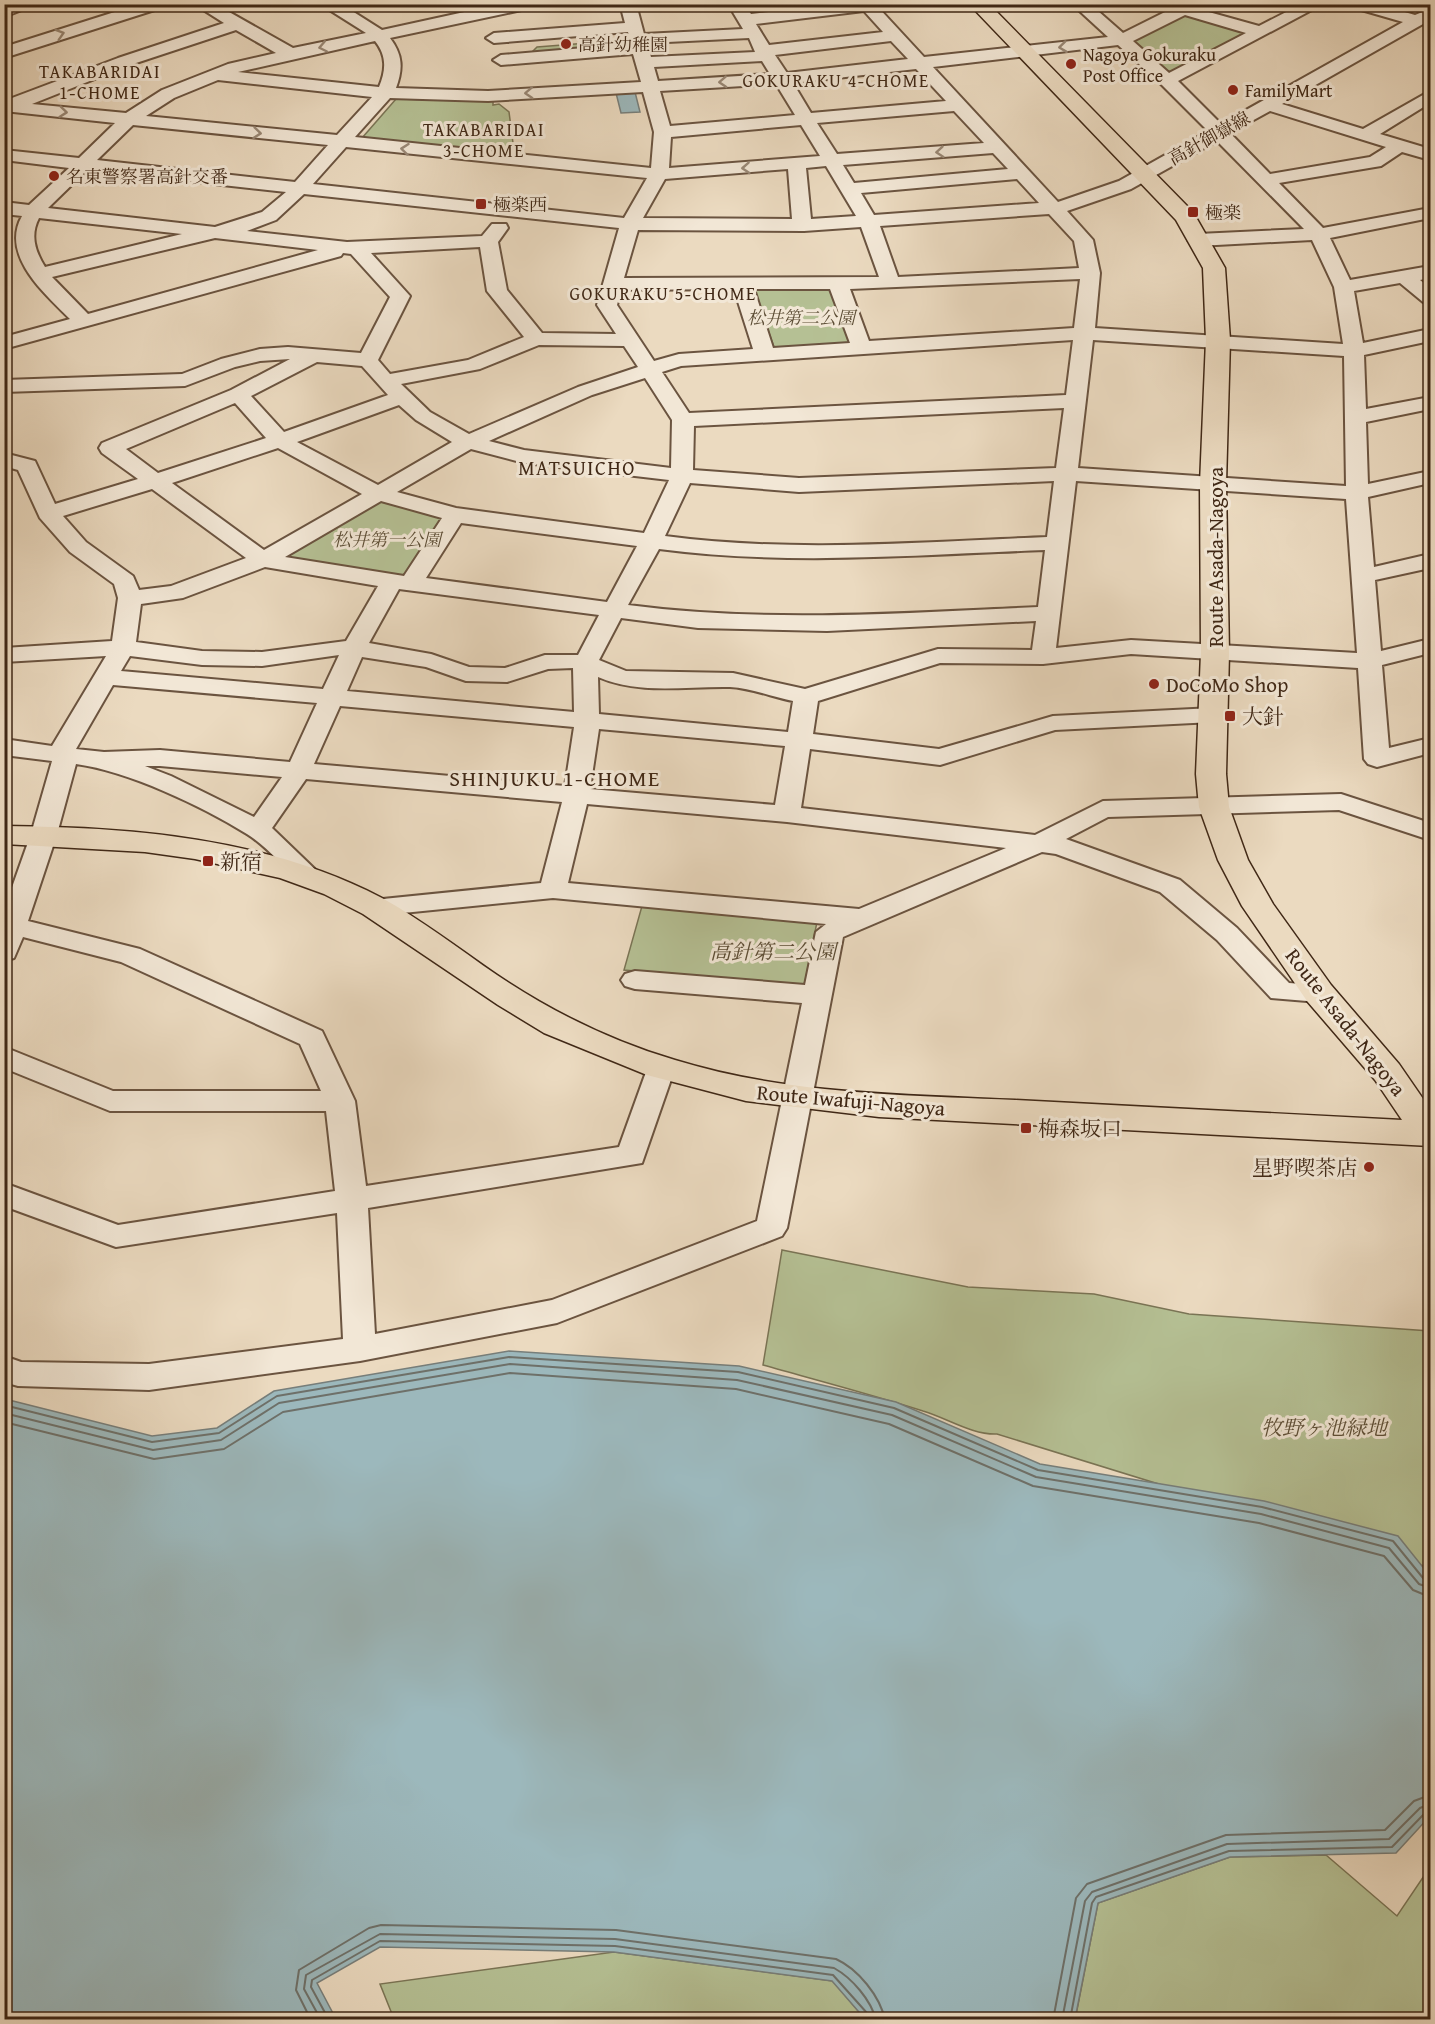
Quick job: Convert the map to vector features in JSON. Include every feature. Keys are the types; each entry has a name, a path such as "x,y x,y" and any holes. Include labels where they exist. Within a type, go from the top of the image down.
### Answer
{"main road":[{"name":"Route Asada-Nagoya","path":"978,4 1185,217 1214,268 1218,340 1213,484 1215,653 1211,774 1214,807 1233,860 1258,906 1320,993 1387,1072 1430,1134"},
{"name":"Route Iwafuji-Nagoya","path":"4,835 44,834 121,839 185,848 266,865 311,878 373,907 491,986 555,1024 660,1068 730,1087 796,1099 1430,1134"}],"street":[{"path":"4,12 29,4"},
{"path":"4,53 158,4"},
{"path":"202,4 291,54"},
{"path":"38,274 243,226 269,216 301,189 385,93 392,80 394,57 380,34 328,4"},
{"path":"447,4 467,16 494,38 501,60 488,96"},
{"path":"85,322 38,274 21,240 26,220 33,212 129,119 168,94 216,75 291,54 526,4"},
{"path":"553,890 576,797 587,723 585,663 651,542 682,476 683,420 607,305 630,224 658,174 663,132 628,4"},
{"path":"1080,4 1167,80 1319,234 1344,287 1354,351 1357,492 1377,759 1431,746"},
{"path":"1167,80 1315,4"},
{"path":"1357,4 1424,17"},
{"path":"501,60 639,44 745,19 867,5 1055,208 1083,240 1089,273 1077,401 1043,657"},
{"path":"216,75 385,93 488,96 780,79 1122,40 1190,7 1262,32"},
{"name":"高針御嶽線","path":"4,155 630,224 804,225 1055,208 1104,194 1145,174 1424,17"},
{"path":"745,19 869,222 891,283"},
{"path":"8,106 136,55 239,24"},
{"path":"14,33 34,42"},
{"path":"494,38 639,44 765,53 894,36"},
{"path":"1365,135 1431,96"},
{"path":"663,132 807,121 958,105"},
{"path":"1268,105 1431,155"},
{"path":"8,106 658,174 797,165 998,147"},
{"path":"1266,180 1375,162 1400,146"},
{"path":"797,165 800,216 804,225"},
{"path":"848,189 1021,173"},
{"path":"4,208 352,248 488,241 512,212"},
{"path":"1198,240 1319,234 1431,213"},
{"path":"488,241 497,291 536,339"},
{"path":"4,343 352,248"},
{"path":"352,248 400,296 368,360"},
{"path":"1344,287 1431,272"},
{"path":"614,284 891,283 1089,273"},
{"path":"1405,277 1431,298"},
{"path":"742,283 765,355"},
{"path":"838,283 862,349"},
{"path":"130,598 175,593 264,560 468,442 585,391 679,360 1084,333 1218,340 1354,351 1431,335"},
{"path":"386,381 473,365 536,339 631,340"},
{"path":"4,386 185,380 228,363 260,355 288,353 368,360 386,381 423,416 468,442 524,456 682,476 799,485 1068,474 1357,492 1431,477"},
{"path":"312,356 238,394 110,448 155,483 264,560 698,621 827,624 1050,613"},
{"path":"238,394 282,442 379,494 454,515 719,550 806,553 1059,543"},
{"path":"48,513 155,483 282,442 403,397"},
{"path":"683,420 1077,401"},
{"path":"1355,418 1431,403"},
{"path":"4,459 27,466 48,513 78,548 125,581 130,598 123,648 63,754 44,834 7,933 130,955 312,1038 340,1101 352,1201 360,1349"},
{"path":"258,829 299,770 354,648 402,581 454,515"},
{"path":"1364,576 1431,561"},
{"path":"4,655 123,648 202,657 262,659 338,648 354,648 431,661 466,674 507,675 545,662 566,660 585,663 621,678 642,681 733,680 806,697 938,656 1043,657 1131,646 1369,661 1431,646"},
{"path":"107,677 331,700 798,740 940,757 1053,723 1213,715"},
{"path":"787,814 806,697"},
{"path":"4,747 104,760 160,758 576,797 787,814 1060,846 1170,886 1227,933 1281,992 1320,993"},
{"path":"104,760 162,781 258,829 311,878"},
{"path":"4,1368 18,1374 149,1377 360,1349 557,1311 771,1228 830,932 1038,844 1103,809 1341,802 1431,832"},
{"path":"373,907 553,890 861,918"},
{"path":"635,980 817,995"},
{"path":"4,1057 110,1101 340,1101"},
{"path":"4,1194 116,1236 631,1156 660,1068"}],"green space":[{"path":"1186,14 1251,33 1173,73 1163,72 1129,42"},
{"path":"613,41 615,47 530,54 537,47"},
{"path":"396,99 493,101 493,105 499,104 509,112 514,151 475,147 469,151 362,138"},
{"name":"松井第二公園","path":"753,287 835,287 852,345 775,350"},
{"name":"松井第一公園","path":"380,498 453,517 412,582 272,558"},
{"name":"高針第二公園","path":"642,906 817,922 804,987 624,970"},
{"name":"牧野ヶ池緑地","path":"782,1250 968,1287 1094,1294 1189,1314 1430,1331 1430,1568 997,1434 978,1432 903,1405 763,1365"},
{"path":"1326,1855 1397,1916 1430,1867 1430,2019 1075,2020 1098,1903 1230,1857"},
{"path":"614,1952 833,1981 865,2019 394,2019 380,1984"}],"water":[{"path":"635,92 640,112 621,113 616,93"},
{"path":"509,1351 739,1366 896,1402 1040,1464 1264,1501 1398,1536 1430,1576 1430,1816 1396,1853 1230,1857 1098,1903 1075,2019 865,2019 832,1981 614,1952 380,1947 317,1983 336,2019 5,2019 5,1399 152,1436 217,1428 274,1391"}],"place":[{"name":"高針幼稚園","path":"566,44"},
{"name":"Nagoya Gokuraku Post Office","path":"1071,64"},
{"name":"FamilyMart","path":"1233,90"},
{"name":"名東警察署高針交番","path":"54,176"},
{"name":"極楽西","path":"481,204"},
{"name":"極楽","path":"1193,212"},
{"name":"DoCoMo Shop","path":"1154,684"},
{"name":"大針","path":"1230,716"},
{"name":"新宿","path":"208,861"},
{"name":"梅森坂口","path":"1026,1128"},
{"name":"星野喫茶店","path":"1369,1167"}],"district":[{"name":"GOKURAKU 4-CHOME","path":"836,80"},
{"name":"TAKABARIDAI 1-CHOME","path":"100,82"},
{"name":"TAKABARIDAI 3-CHOME","path":"484,139"},
{"name":"GOKURAKU 5-CHOME","path":"663,293"},
{"name":"MATSUICHO","path":"577,467"},
{"name":"SHINJUKU 1-CHOME","path":"555,778"}]}
